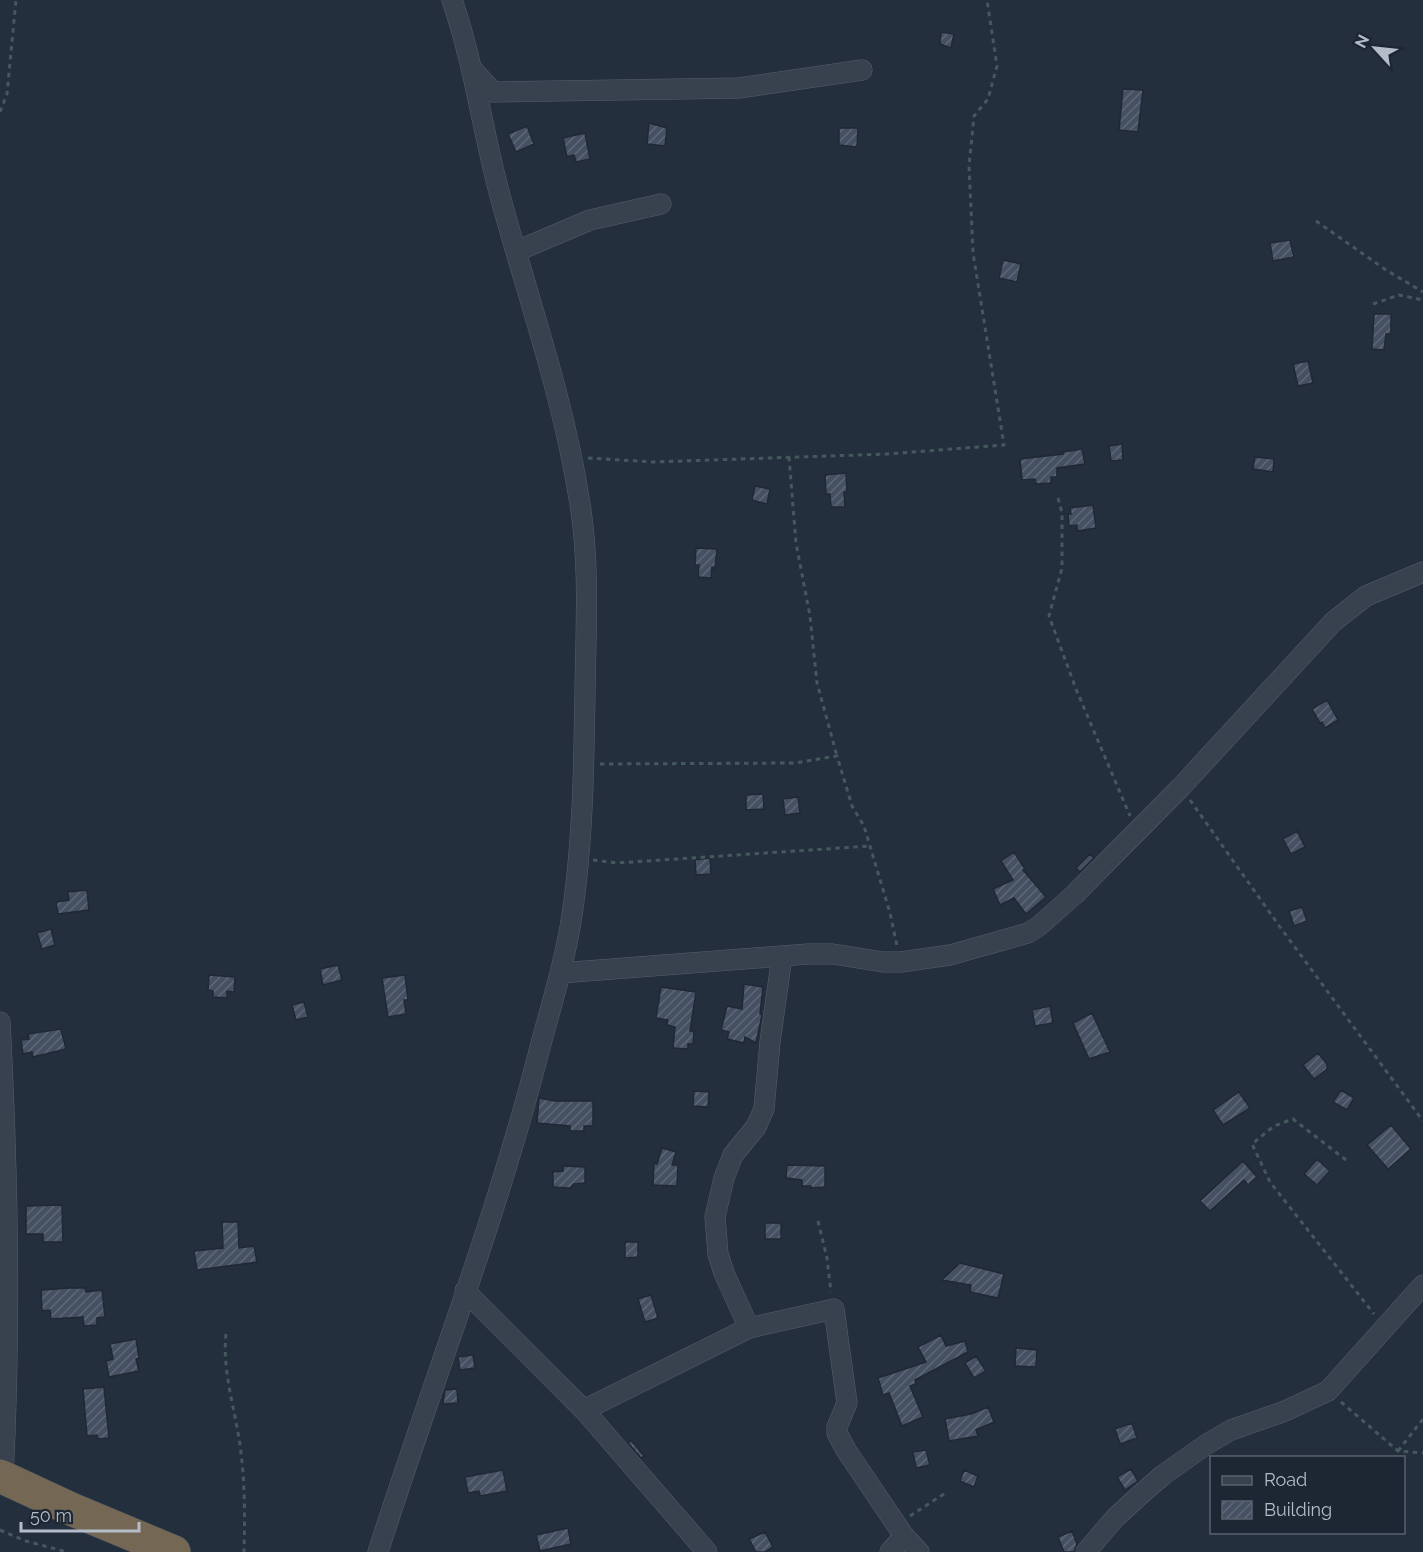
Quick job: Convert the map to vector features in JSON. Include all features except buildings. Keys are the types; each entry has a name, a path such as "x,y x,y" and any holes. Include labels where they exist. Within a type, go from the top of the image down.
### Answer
{"highway":[{"path":"1,1477 174,1552"}],"street":[{"path":"378,1552 522,1118 560,973 572,915 584,762 587,575 584,532 572,457 547,358 501,202 472,69 452,0"},
{"path":"472,69 493,92 739,88 862,70"},
{"path":"517,251 590,220 661,204"},
{"path":"560,973 833,954 883,962 901,962 950,955 1028,933 1052,916 1137,832 1349,607 1366,596 1423,572"},
{"path":"749,1328 724,1273 718,1254 715,1216 724,1178 733,1155 761,1119 764,1109 770,1042 782,956"},
{"path":"0,1022 5,1135 8,1346 1,1477"},
{"path":"1086,1552 1115,1518 1140,1495 1163,1475 1207,1444 1231,1430 1285,1411 1328,1391 1423,1286"},
{"path":"465,1291 584,1410 707,1552"},
{"path":"584,1410 749,1328 834,1309 848,1402 837,1427 837,1433 900,1530 919,1552"},
{"path":"890,1552 900,1530"}],"path":[{"path":"0,112 7,94 16,0"},
{"path":"572,457 653,462 887,454 1004,445 973,253 969,166 974,116 988,99 996,66 987,0"},
{"path":"1316,221 1386,270 1423,292"},
{"path":"1373,304 1399,294 1423,300"},
{"path":"789,458 796,543 810,616 817,683 852,806 864,826 890,913 901,962"},
{"path":"1058,498 1062,513 1062,568 1049,616 1076,689 1137,832"},
{"path":"584,762 594,761 600,764 764,764 795,763 837,756"},
{"path":"1181,787 1328,993 1423,1121"},
{"path":"577,858 617,862 870,846"},
{"path":"1346,1160 1293,1119 1274,1126 1252,1144 1270,1182 1385,1326"},
{"path":"818,1221 827,1258 834,1309"},
{"path":"226,1334 225,1346 232,1407 242,1459 244,1552"},
{"path":"1328,1391 1398,1451 1423,1453"},
{"path":"1398,1451 1423,1419"},
{"path":"900,1530 947,1492"},
{"path":"0,1530 26,1541 67,1552"}]}
